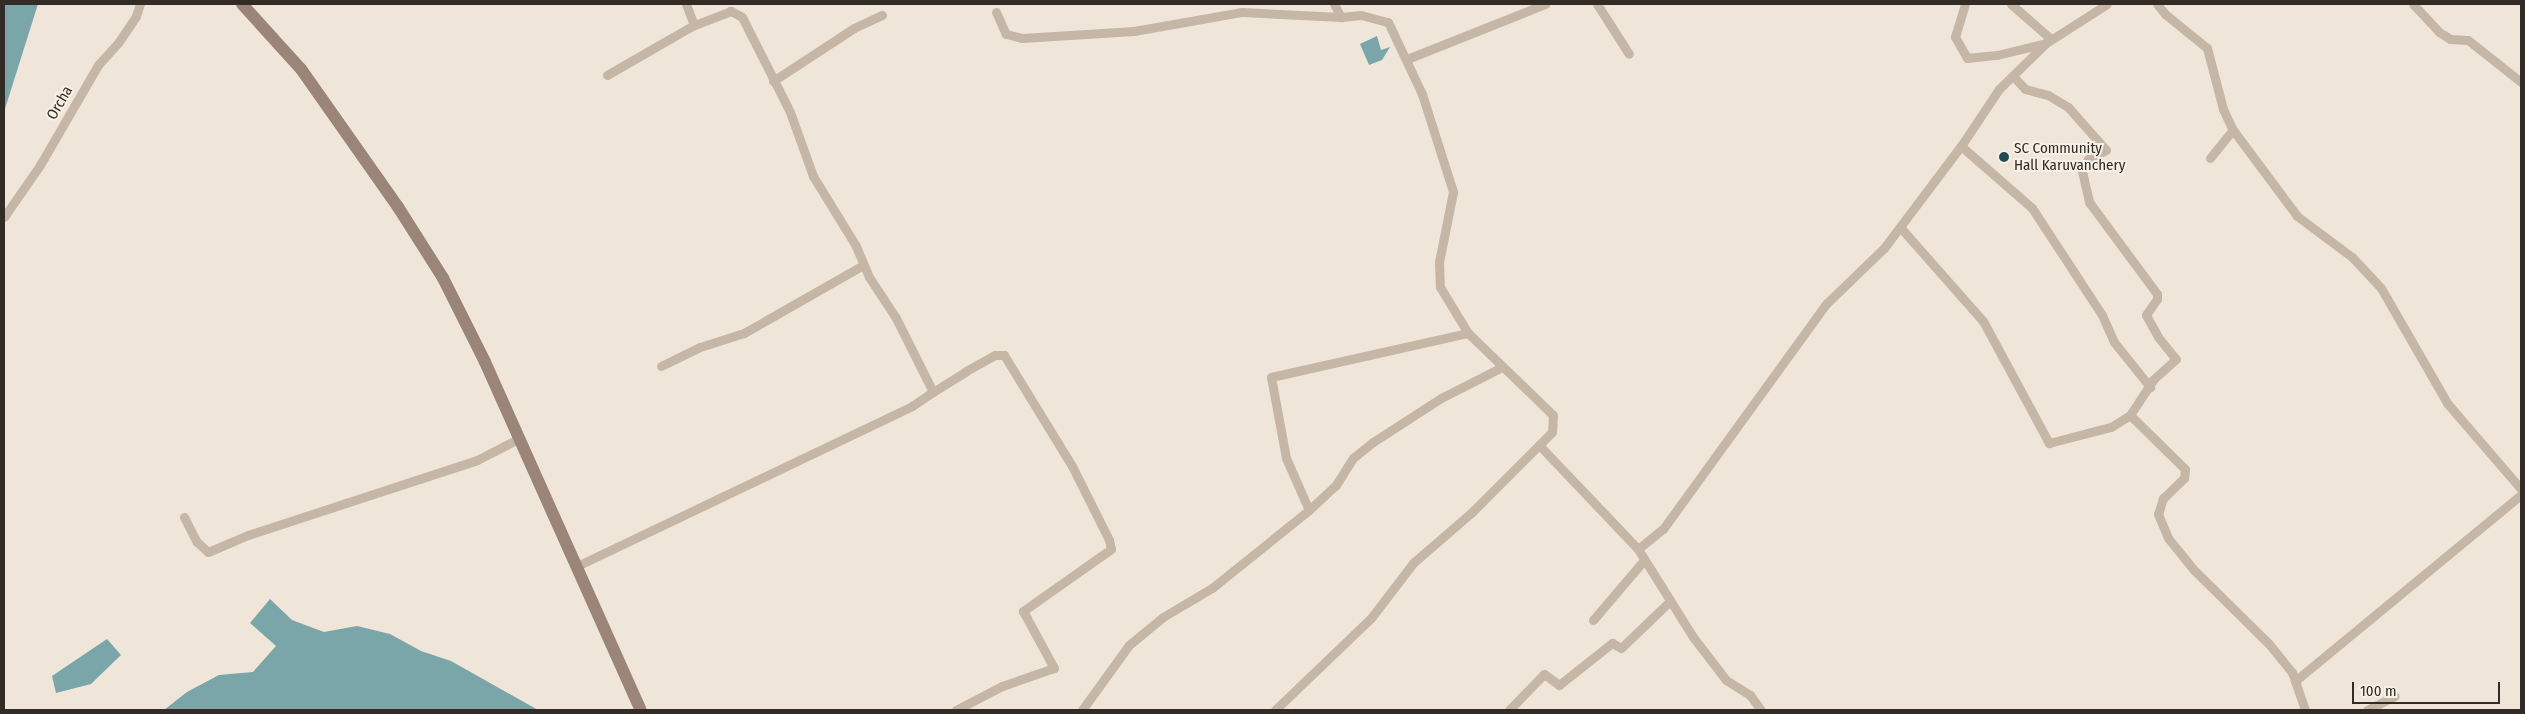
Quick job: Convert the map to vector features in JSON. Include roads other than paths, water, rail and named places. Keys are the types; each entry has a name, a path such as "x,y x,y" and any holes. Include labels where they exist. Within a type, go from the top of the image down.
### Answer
{"main road":[{"path":"242,4 301,70 427,250 485,362 640,710"}],"street":[{"name":"Orcha","path":"4,217 40,165 98,65 136,16 140,4"},
{"path":"686,4 694,25"},
{"path":"1334,4 1341,17"},
{"path":"1407,59 1545,4"},
{"path":"1597,4 1629,54"},
{"path":"1965,4 1955,37 1967,58 1997,55 2048,41"},
{"path":"2011,4 2048,41"},
{"path":"1638,549 1663,528 1826,304 1878,254 1900,227 1961,146 1999,89 2048,41 2107,4"},
{"path":"2157,4 2165,14 2208,48 2224,109 2233,130 2297,216 2352,257 2381,288 2447,403 2521,489"},
{"path":"2413,4 2439,32 2450,39 2468,40 2521,82"},
{"path":"607,75 694,25 731,12 738,12 790,112 813,176 856,246 863,265 896,318 933,392"},
{"path":"996,12 1006,34 1022,38 1134,31 1242,12 1341,17 1361,15 1388,22 1422,94 1453,192 1439,262 1440,287 1468,333 1553,415 1552,432 1471,513 1413,563 1371,618 1275,710"},
{"path":"773,81 854,28 882,15"},
{"path":"1900,227 1983,321 2049,444 2111,427 2130,416 2150,388 2153,380 2176,359 2158,337 2146,315 2157,299 2157,294 2089,202 2082,171 2088,159 2106,150 2068,106 2048,95 2025,89 2013,76"},
{"path":"2210,158 2233,130"},
{"path":"1961,146 2032,208 2102,315 2114,342 2150,388"},
{"path":"661,366 700,347 744,333 863,265"},
{"path":"1309,510 1286,458 1271,377 1468,333"},
{"path":"577,566 912,406 966,370 996,355 1004,355 1072,466 1109,540 1111,550 1023,611 1054,668 1002,686 956,710"},
{"path":"1082,710 1129,645 1164,617 1212,588 1309,510 1336,485 1353,458 1373,442 1441,398 1502,366"},
{"path":"2130,416 2185,469 2184,478 2163,498 2158,514 2168,538 2194,570 2268,644 2292,672 2305,710"},
{"path":"184,517 197,542 208,552 248,535 477,460 518,439"},
{"path":"1538,445 1638,549 1670,601 1726,680 1750,695 1761,710"},
{"path":"2295,681 2521,495"},
{"path":"1593,620 1644,560"},
{"path":"1509,710 1544,674 1559,685 1612,643 1621,648 1670,601"},
{"path":"2367,710 2395,696"}],"water":[{"path":"4,4 38,4 4,112"},
{"path":"1377,36 1381,50 1390,47 1382,60 1369,65 1360,44"},
{"path":"270,599 292,620 324,632 357,626 390,634 421,651 451,661 538,710 164,710 187,692 219,675 253,672 276,646 250,623"},
{"path":"107,639 121,655 91,684 56,693 52,676"}],"place":[{"name":"SC Community Hall Karuvanchery","path":"2004,157"}]}
